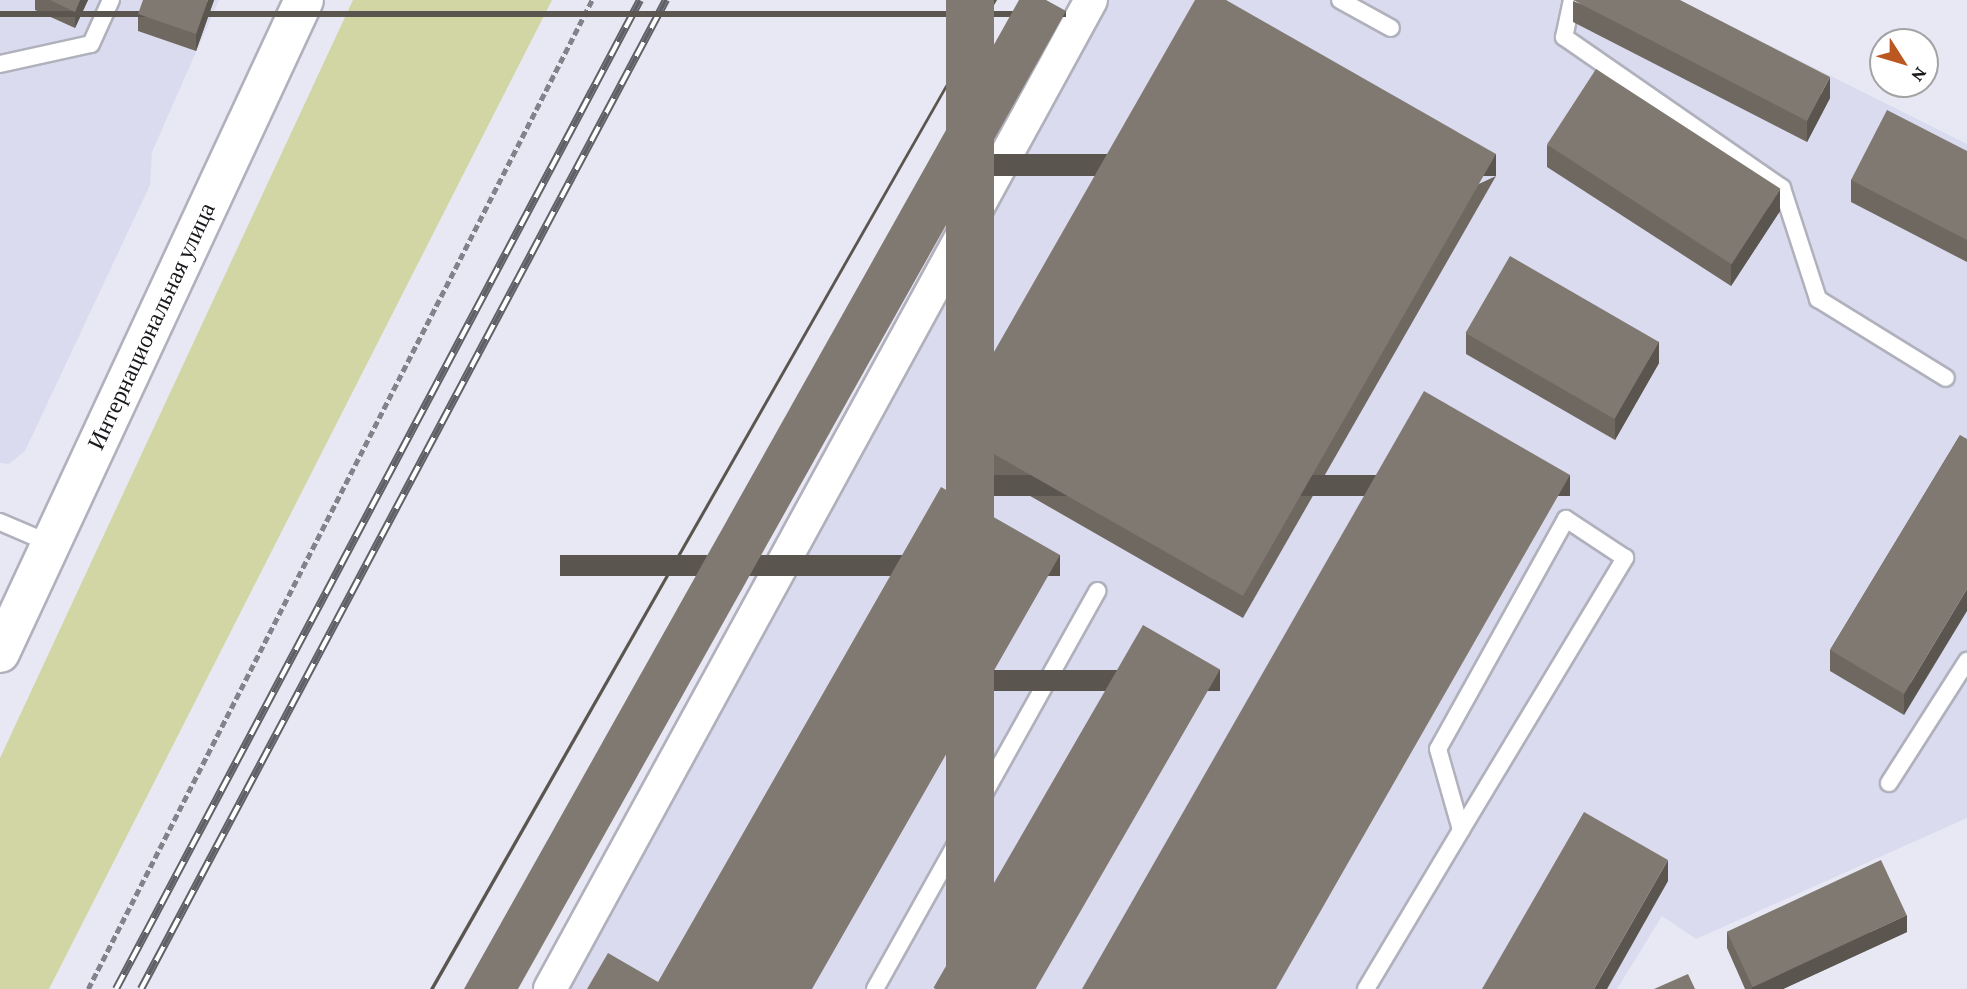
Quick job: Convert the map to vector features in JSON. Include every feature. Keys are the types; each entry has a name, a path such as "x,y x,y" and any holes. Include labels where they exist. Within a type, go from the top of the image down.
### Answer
{"street":[{"name":"Интернациональная улица","path":"0,653 304,0"},
{"path":"551,989 1091,0"}],"lane":[{"path":"0,64 91,44 111,0"},
{"path":"1340,0 1391,28"},
{"path":"1573,0 1564,37 1783,188 1818,299 1947,378"},
{"path":"1366,989 1625,558 1566,519 1437,749 1461,830"},
{"path":"0,522 49,543"},
{"path":"875,989 1097,591"},
{"path":"1889,783 1967,661"}],"path":[{"path":"88,989 592,0"}],"shaded area":[{"path":"0,0 219,0 152,152 150,185 25,451 9,464 0,463"},
{"path":"1099,0 1679,0 1869,95 1869,98 1875,98 1967,144 1967,818 1696,939 1662,916 1617,989 563,989"}],"green space":[{"path":"353,0 552,0 49,989 0,989 0,758"}],"building":[{"path":"50,0 80,0 75,12"},
{"path":"143,0 208,0 196,34 138,14"},
{"path":"946,0 994,0 994,989 946,989"},
{"path":"1019,0 1046,0 1066,11 518,989 464,989"},
{"path":"1195,0 1226,0 1496,154 1243,596 950,429"},
{"path":"1573,0 1680,0 1830,77 1807,121"},
{"path":"1596,69 1781,189 1731,264 1547,144"},
{"path":"1887,110 1967,151 1967,240 1851,180"},
{"path":"1510,256 1659,342 1614,419 1466,333"},
{"path":"1424,391 1570,475 1276,989 1082,989"},
{"path":"1960,435 1967,439 1967,589 1904,694 1830,650"},
{"path":"941,487 1060,555 812,989 587,989 608,953 658,982"},
{"path":"1143,625 1220,670 1036,989 934,988"},
{"path":"1584,812 1668,860 1594,989 1482,989"},
{"path":"1881,860 1907,915 1753,987 1727,932"},
{"path":"1688,974 1695,989 1654,989"}],"railway":[{"path":"116,989 640,0"},
{"path":"141,989 666,0"}]}
